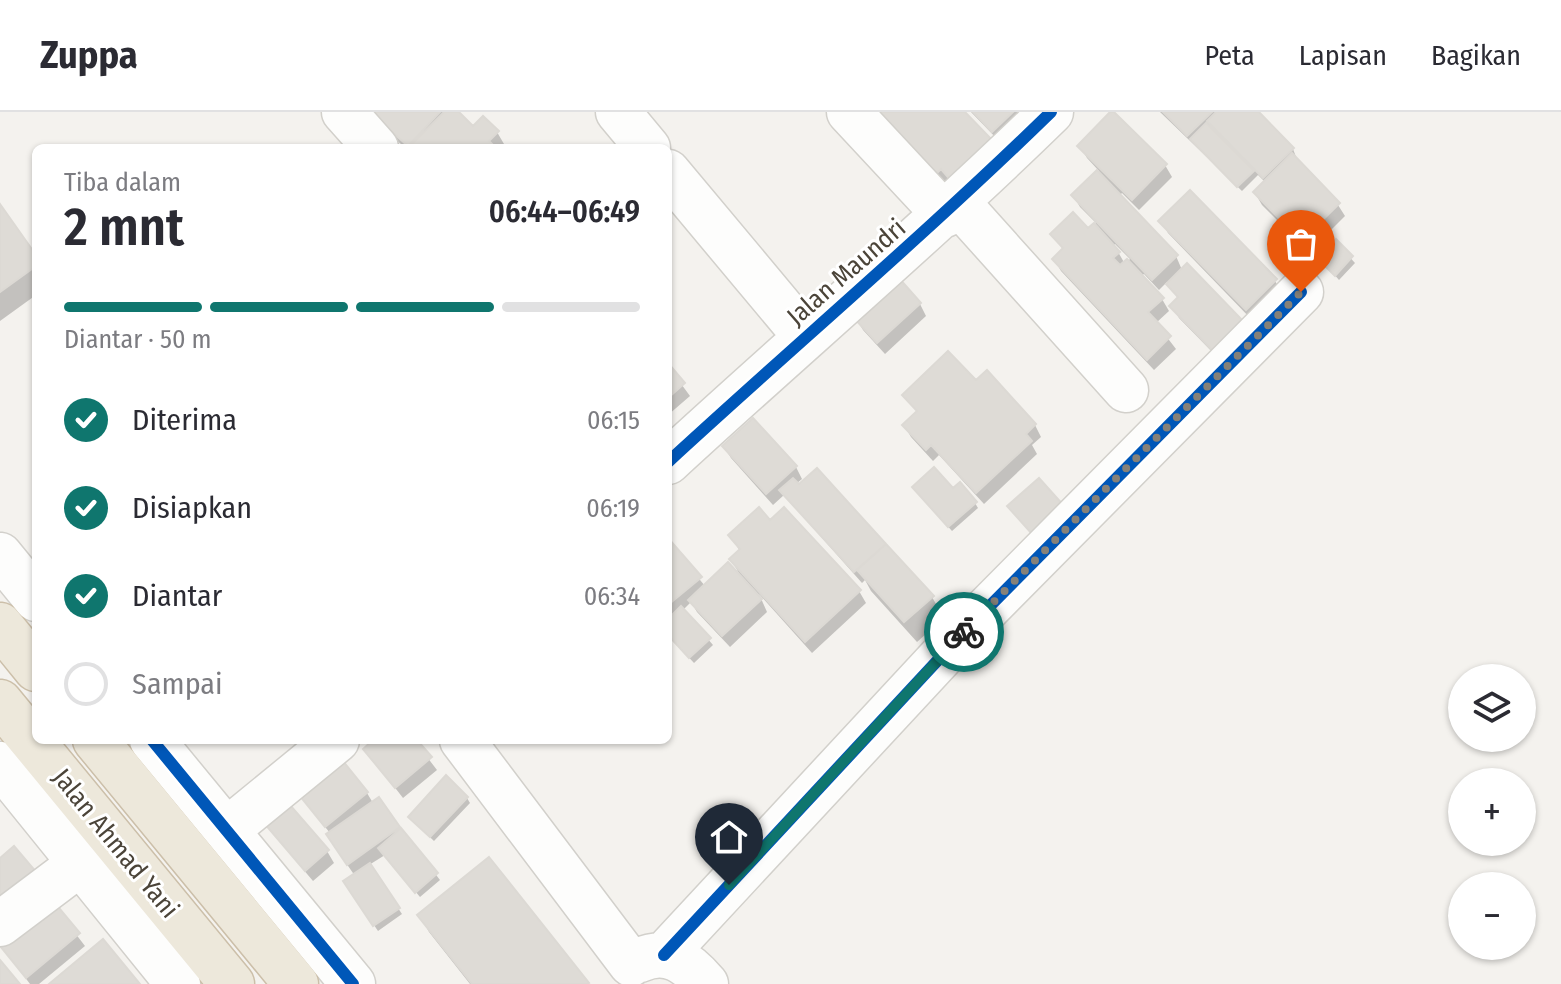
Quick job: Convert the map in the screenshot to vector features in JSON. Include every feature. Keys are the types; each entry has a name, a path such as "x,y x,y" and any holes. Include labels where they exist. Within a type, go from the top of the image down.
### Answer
{"highway":[{"path":"0,625 32,664"},
{"name":"Jalan Ahmad Yani","path":"0,702 32,741"},
{"name":"Jalan Ahmad Yani","path":"35,744 232,984"},
{"name":"Jalan Ahmad Yani","path":"98,744 296,984"}],"street":[{"path":"344,112 372,144"},
{"path":"618,112 645,144"},
{"path":"849,112 952,209 1126,390"},
{"name":"Jalan Maundri","path":"672,458 805,336 952,209 1051,112"},
{"path":"672,177 805,336"},
{"path":"635,968 1301,292"},
{"path":"0,555 32,594"},
{"path":"155,744 353,984"},
{"path":"227,830 332,744"},
{"path":"465,744 635,968"},
{"path":"0,764 178,984"},
{"path":"0,924 81,863"},
{"path":"635,968 679,959 706,984"}],"building":[{"path":"358,112 440,112 410,144 406,144 382,123"},
{"path":"444,112 459,112 473,126 483,116 499,131 489,141 492,144 412,144"},
{"path":"878,112 965,112 994,142 952,182 941,169 936,174"},
{"path":"973,112 1013,112 992,132"},
{"path":"1110,112 1114,112 1167,164 1132,200 1077,146"},
{"path":"1163,112 1212,112 1187,136"},
{"path":"1216,112 1259,112 1294,148 1263,178 1207,121"},
{"path":"1206,123 1254,171 1237,187 1190,139"},
{"path":"1292,153 1340,203 1301,241 1253,192"},
{"path":"1097,170 1178,255 1152,280 1071,195"},
{"path":"1190,190 1277,279 1246,310 1158,221"},
{"path":"0,204 32,249 32,269 0,292"},
{"path":"1073,212 1088,228 1094,223 1120,252 1113,258 1120,265 1127,259 1164,298 1148,312 1171,336 1147,360 1052,259 1063,248 1050,234"},
{"path":"1336,239 1353,256 1335,276 1317,258"},
{"path":"1187,263 1243,321 1213,351 1169,306 1178,297 1166,284"},
{"path":"898,277 921,303 877,343 854,318"},
{"path":"948,351 976,380 987,370 1036,424 1026,434 1032,441 976,493 931,445 926,450 902,425 917,411 902,395"},
{"path":"672,368 685,383 672,394"},
{"path":"753,418 797,466 766,494 722,446"},
{"path":"934,467 953,488 960,482 977,502 948,527 912,487"},
{"path":"817,468 886,544 854,572 779,490 793,478 799,484"},
{"path":"1039,478 1065,507 1033,535 1007,506"},
{"path":"759,507 770,520 784,507 861,590 805,642 729,559 740,549 728,535"},
{"path":"672,543 702,577 672,602"},
{"path":"886,544 934,596 904,622 857,570"},
{"path":"728,562 762,599 722,636 688,600"},
{"path":"681,606 711,638 689,658 672,639 672,615"},
{"path":"369,744 421,744 432,757 395,788 363,749"},
{"path":"334,750 368,792 325,827 291,785"},
{"path":"446,775 468,797 430,837 408,817"},
{"path":"283,797 329,850 305,871 259,817"},
{"path":"379,797 400,827 347,865 326,834"},
{"path":"401,828 438,873 415,893 378,848"},
{"path":"14,846 42,879 0,915 0,858"},
{"path":"489,857 589,983 472,984 417,915"},
{"path":"370,863 400,908 373,926 343,881"},
{"path":"49,896 80,933 26,978 0,946 0,936"},
{"path":"103,939 140,984 49,984"},
{"path":"0,960 20,984 0,984"}],"cycle path":[{"path":"672,458 1051,112"},
{"path":"664,955 964,632 1301,292"},
{"path":"155,744 353,984"}],"way so far":[{"path":"964,632 1301,292"}],"route":[{"path":"729,885 964,632"}]}
